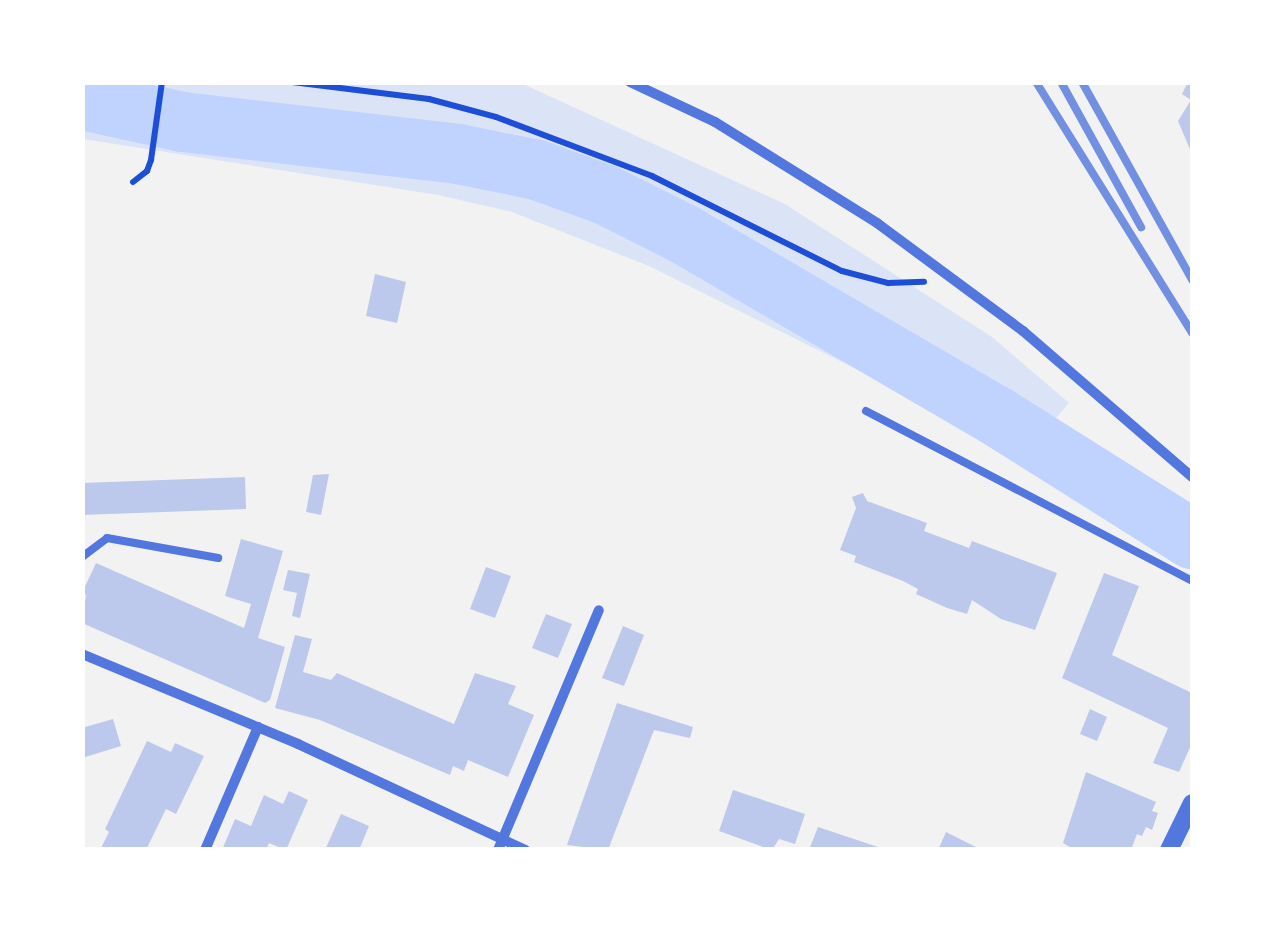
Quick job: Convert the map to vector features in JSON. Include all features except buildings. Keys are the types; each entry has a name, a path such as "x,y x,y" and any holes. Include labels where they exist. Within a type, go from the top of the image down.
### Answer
{"street":[{"path":"630,82 715,122 877,224 1023,331 1192,477"},
{"path":"500,845 599,610"},
{"path":"82,654 258,726 500,845 525,850"},
{"path":"205,850 258,726"},
{"path":"1169,850 1192,803"}],"lane":[{"path":"866,411 1192,581"},
{"path":"82,558 106,538 218,558"}],"path":[{"path":"133,182 146,171 153,149 162,82"},
{"path":"292,82 430,99 496,117 590,149 652,176 842,271 888,283 955,281"}],"shaded area":[{"path":"83,83 521,83 785,204 992,337 1069,403 1025,453 649,266 512,212 438,195 83,139"}],"waterway":[{"path":"82,100 183,122 458,154 537,170 606,195 682,233 995,415 1192,539"}],"railway":[{"path":"1036,82 1192,333"},
{"path":"1061,82 1141,227"},
{"path":"1082,82 1192,280"}]}
